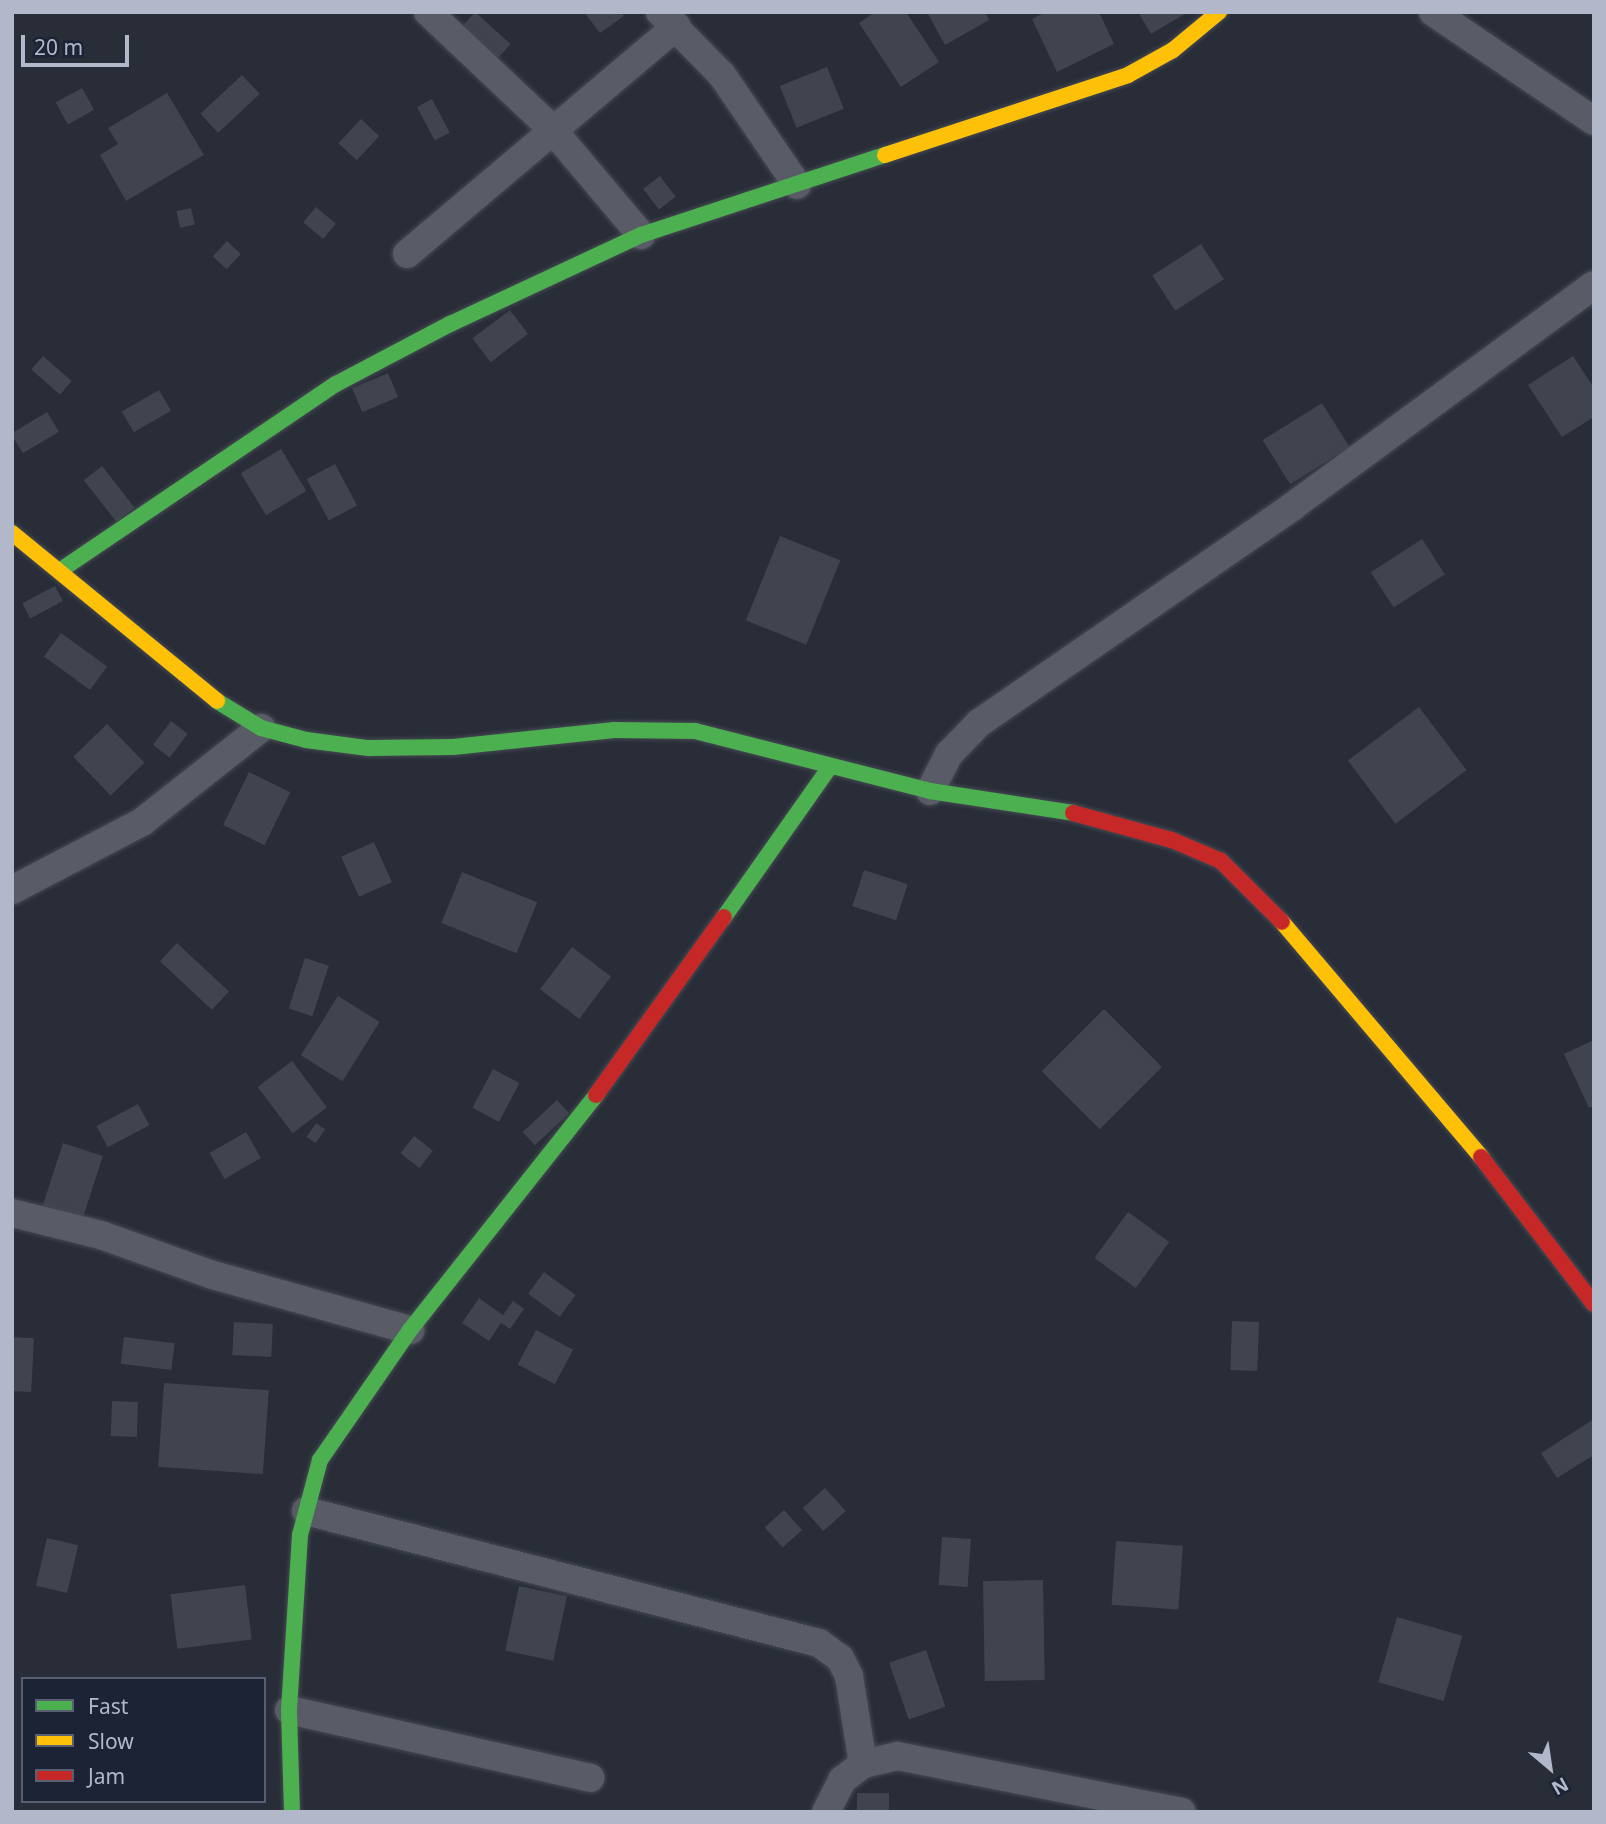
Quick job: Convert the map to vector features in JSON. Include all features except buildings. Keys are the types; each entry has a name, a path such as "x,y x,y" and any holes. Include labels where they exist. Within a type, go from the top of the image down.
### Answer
{"street":[{"path":"428,12 551,128 640,235"},
{"path":"61,570 336,384 450,324 640,235 1128,75 1173,50 1219,12"},
{"path":"1433,12 1594,121"},
{"path":"407,254 551,128 669,19 722,75 797,185"},
{"path":"930,791 949,754 979,723 1293,506 1594,285"},
{"path":"12,533 61,570 196,688 261,728 306,740 368,748 453,747 614,730 695,731 769,748 829,768 930,791 1065,811 1172,840 1221,861 1259,895 1444,1109 1594,1304"},
{"path":"12,890 142,822 261,728"},
{"path":"292,1812 289,1710 300,1535 320,1460 410,1330 622,1062 829,768"},
{"path":"12,1213 102,1235 213,1275 410,1330"},
{"path":"306,1511 819,1643 840,1658 849,1676 863,1764"},
{"path":"289,1710 590,1778"},
{"path":"825,1812 842,1780 863,1764 897,1756 1182,1812"}],"traffic: fast":[{"path":"61,570 336,384 450,324 641,235 885,155"},
{"path":"217,701 261,728 306,740 368,748 453,747 614,730 695,731 930,791 1073,813"},
{"path":"724,917 829,768"},
{"path":"292,1812 289,1710 300,1535 320,1460 410,1330 596,1095"}],"traffic: slow":[{"path":"885,155 1128,75 1173,50 1219,12"},
{"path":"12,533 217,701"},
{"path":"1282,922 1481,1157"}],"traffic: jam":[{"path":"1073,813 1172,840 1221,861 1282,922"},
{"path":"596,1095 724,917"},
{"path":"1481,1157 1594,1304"}]}
